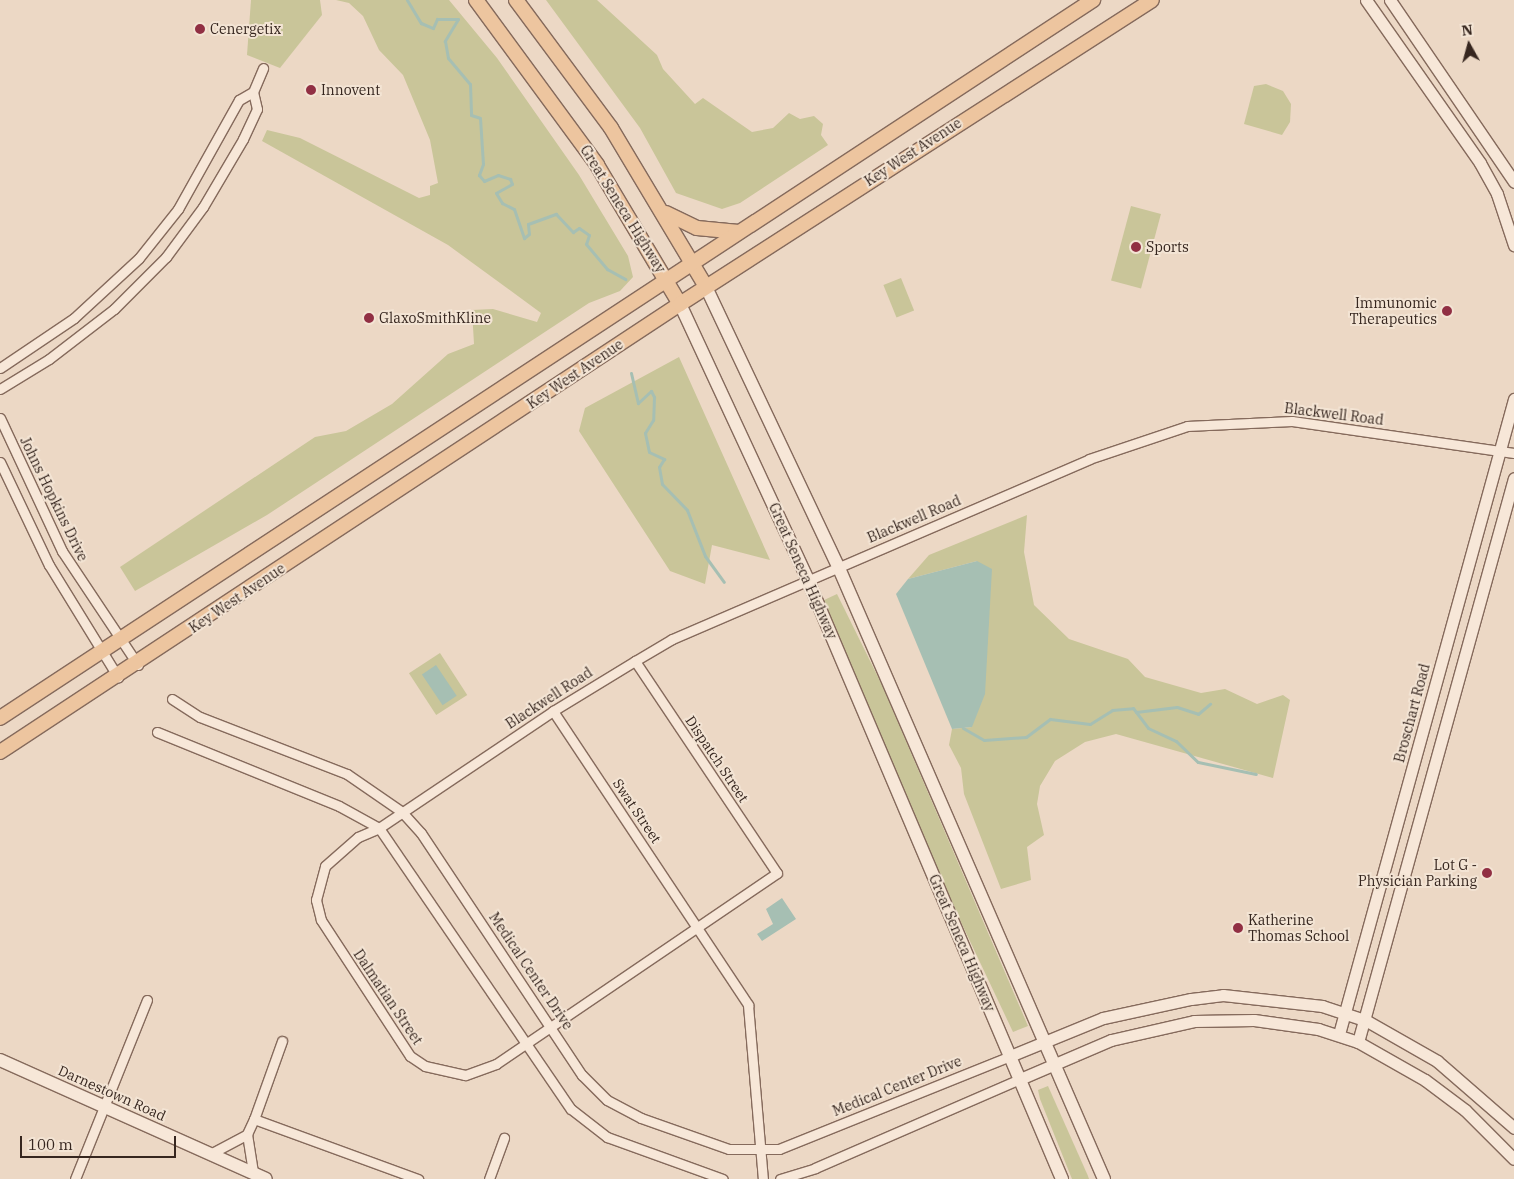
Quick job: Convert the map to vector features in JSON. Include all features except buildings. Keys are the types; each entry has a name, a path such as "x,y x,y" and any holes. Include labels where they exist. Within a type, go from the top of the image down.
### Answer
{"main road":[{"name":"Great Seneca Highway","path":"476,0 598,165 680,304 807,578 1062,1179"},
{"path":"516,0 589,97 665,213 706,287 838,566 1047,1041 1104,1179"},
{"name":"Key West Avenue","path":"0,718 665,278 739,232 1093,0"},
{"name":"Key West Avenue","path":"0,752 138,665 706,287 1152,0"},
{"path":"665,213 697,228 739,232"},
{"name":"Darnestown Road","path":"0,1060 212,1153 266,1179"}],"street":[{"path":"1366,0 1480,163 1497,194 1514,245"},
{"path":"1390,0 1514,182"},
{"path":"0,389 49,359 114,309 166,257 203,207 243,138 257,109 253,92 263,68"},
{"path":"0,368 74,318 139,258 178,209 239,100 253,92"},
{"name":"Broschart Road","path":"1339,1034 1514,398"},
{"name":"Johns Hopkins Drive","path":"0,418 62,551 138,665"},
{"name":"Blackwell Road","path":"379,828 553,711 672,639 807,578 1088,459 1187,426 1292,421 1514,453"},
{"path":"0,462 49,565 118,677"},
{"path":"1358,1042 1367,1021 1514,478"},
{"name":"Dispatch Street","path":"635,661 777,873"},
{"name":"Medical Center Drive","path":"172,699 200,717 347,774 402,812 421,832 550,1026 594,1088 622,1110 714,1145 762,1150 794,1145 1047,1041 1132,1009 1223,995 1322,1006 1367,1021 1438,1061 1514,1128"},
{"name":"Swat Street","path":"553,711 748,1005 763,1179"},
{"path":"157,732 339,806 379,828 554,1090 589,1125 626,1146 723,1179"},
{"name":"Dalmatian Street","path":"379,828 358,837 325,866 316,900 321,920 410,1056 438,1071 465,1075 496,1064 777,873"},
{"path":"76,1179 147,1000"},
{"path":"780,1179 815,1168 1020,1079 1137,1031 1194,1021 1254,1020 1339,1034 1358,1042 1425,1080 1465,1110 1514,1159"},
{"path":"252,1172 247,1134 282,1041"},
{"path":"254,1119 418,1179"},
{"path":"212,1153 247,1134"},
{"path":"490,1179 504,1138"}],"shaded area":[{"path":"251,0 320,0 322,15 280,68 247,55"},
{"path":"336,0 449,0 497,58 579,175 628,256 633,277 620,291 589,303 267,515 135,591 120,567 315,437 346,431 392,404 448,354 474,344 472,310 493,309 537,322 541,313 448,245 262,141 267,130 300,138 419,198 430,195 430,186 438,183 430,140 403,75 379,50 363,16 349,3"},
{"path":"546,0 597,0 657,55 663,69 695,104 703,98 752,132 773,128 789,113 800,119 814,116 823,124 821,135 828,145 740,203 722,209 676,193 640,128"},
{"path":"1266,84 1283,91 1291,104 1290,122 1282,135 1244,124 1254,86"},
{"name":"Sports","path":"1131,206 1161,214 1141,288 1111,280"},
{"path":"901,278 914,310 896,318 883,285"},
{"path":"679,357 770,560 712,545 705,584 670,571 579,431 585,408"},
{"path":"1027,515 1024,552 1034,605 1069,639 1128,659 1145,677 1201,693 1225,689 1257,704 1283,695 1290,700 1273,778 1116,734 1085,742 1055,761 1040,786 1037,804 1044,835 1027,847 1031,880 1001,889 964,794 961,768 949,745 952,729 972,727 977,561 908,579 929,555"},
{"path":"977,561 992,569 985,694 972,727 952,729 896,594 908,579"},
{"path":"837,594 882,685 1028,1026 1013,1032 950,899 822,601"},
{"path":"440,653 467,695 436,715 409,673"},
{"path":"436,665 457,696 443,705 422,675"},
{"path":"782,898 796,919 762,941 757,934 773,924 766,909"},
{"path":"1048,1086 1089,1179 1072,1179 1040,1099 1038,1090"}],"waterway":[{"path":"407,0 421,23 433,28 437,19 458,19 445,41 448,58 470,84 471,115 480,118 483,164 479,175 484,181 498,175 510,179 512,184 496,193 502,203 514,209 524,238 529,234 528,224 556,214 573,232 579,228 589,235 586,244 607,269 625,279"},
{"path":"631,373 638,403 651,391 654,397 653,420 645,433 649,452 664,459 659,467 662,484 687,510 705,556 724,582"},
{"path":"1136,712 1177,707 1198,714 1210,704"},
{"path":"963,728 984,740 1026,737 1050,719 1090,724 1112,710 1133,708 1148,728 1176,741 1198,762 1256,774"}],"place":[{"name":"Cenergetix","path":"200,29"},
{"name":"Innovent","path":"311,90"},
{"name":"Sports","path":"1136,247"},
{"name":"Immunomic Therapeutics","path":"1447,311"},
{"name":"GlaxoSmithKline","path":"369,318"},
{"name":"Lot G - Physician Parking","path":"1487,873"},
{"name":"Katherine Thomas School","path":"1238,928"}]}
